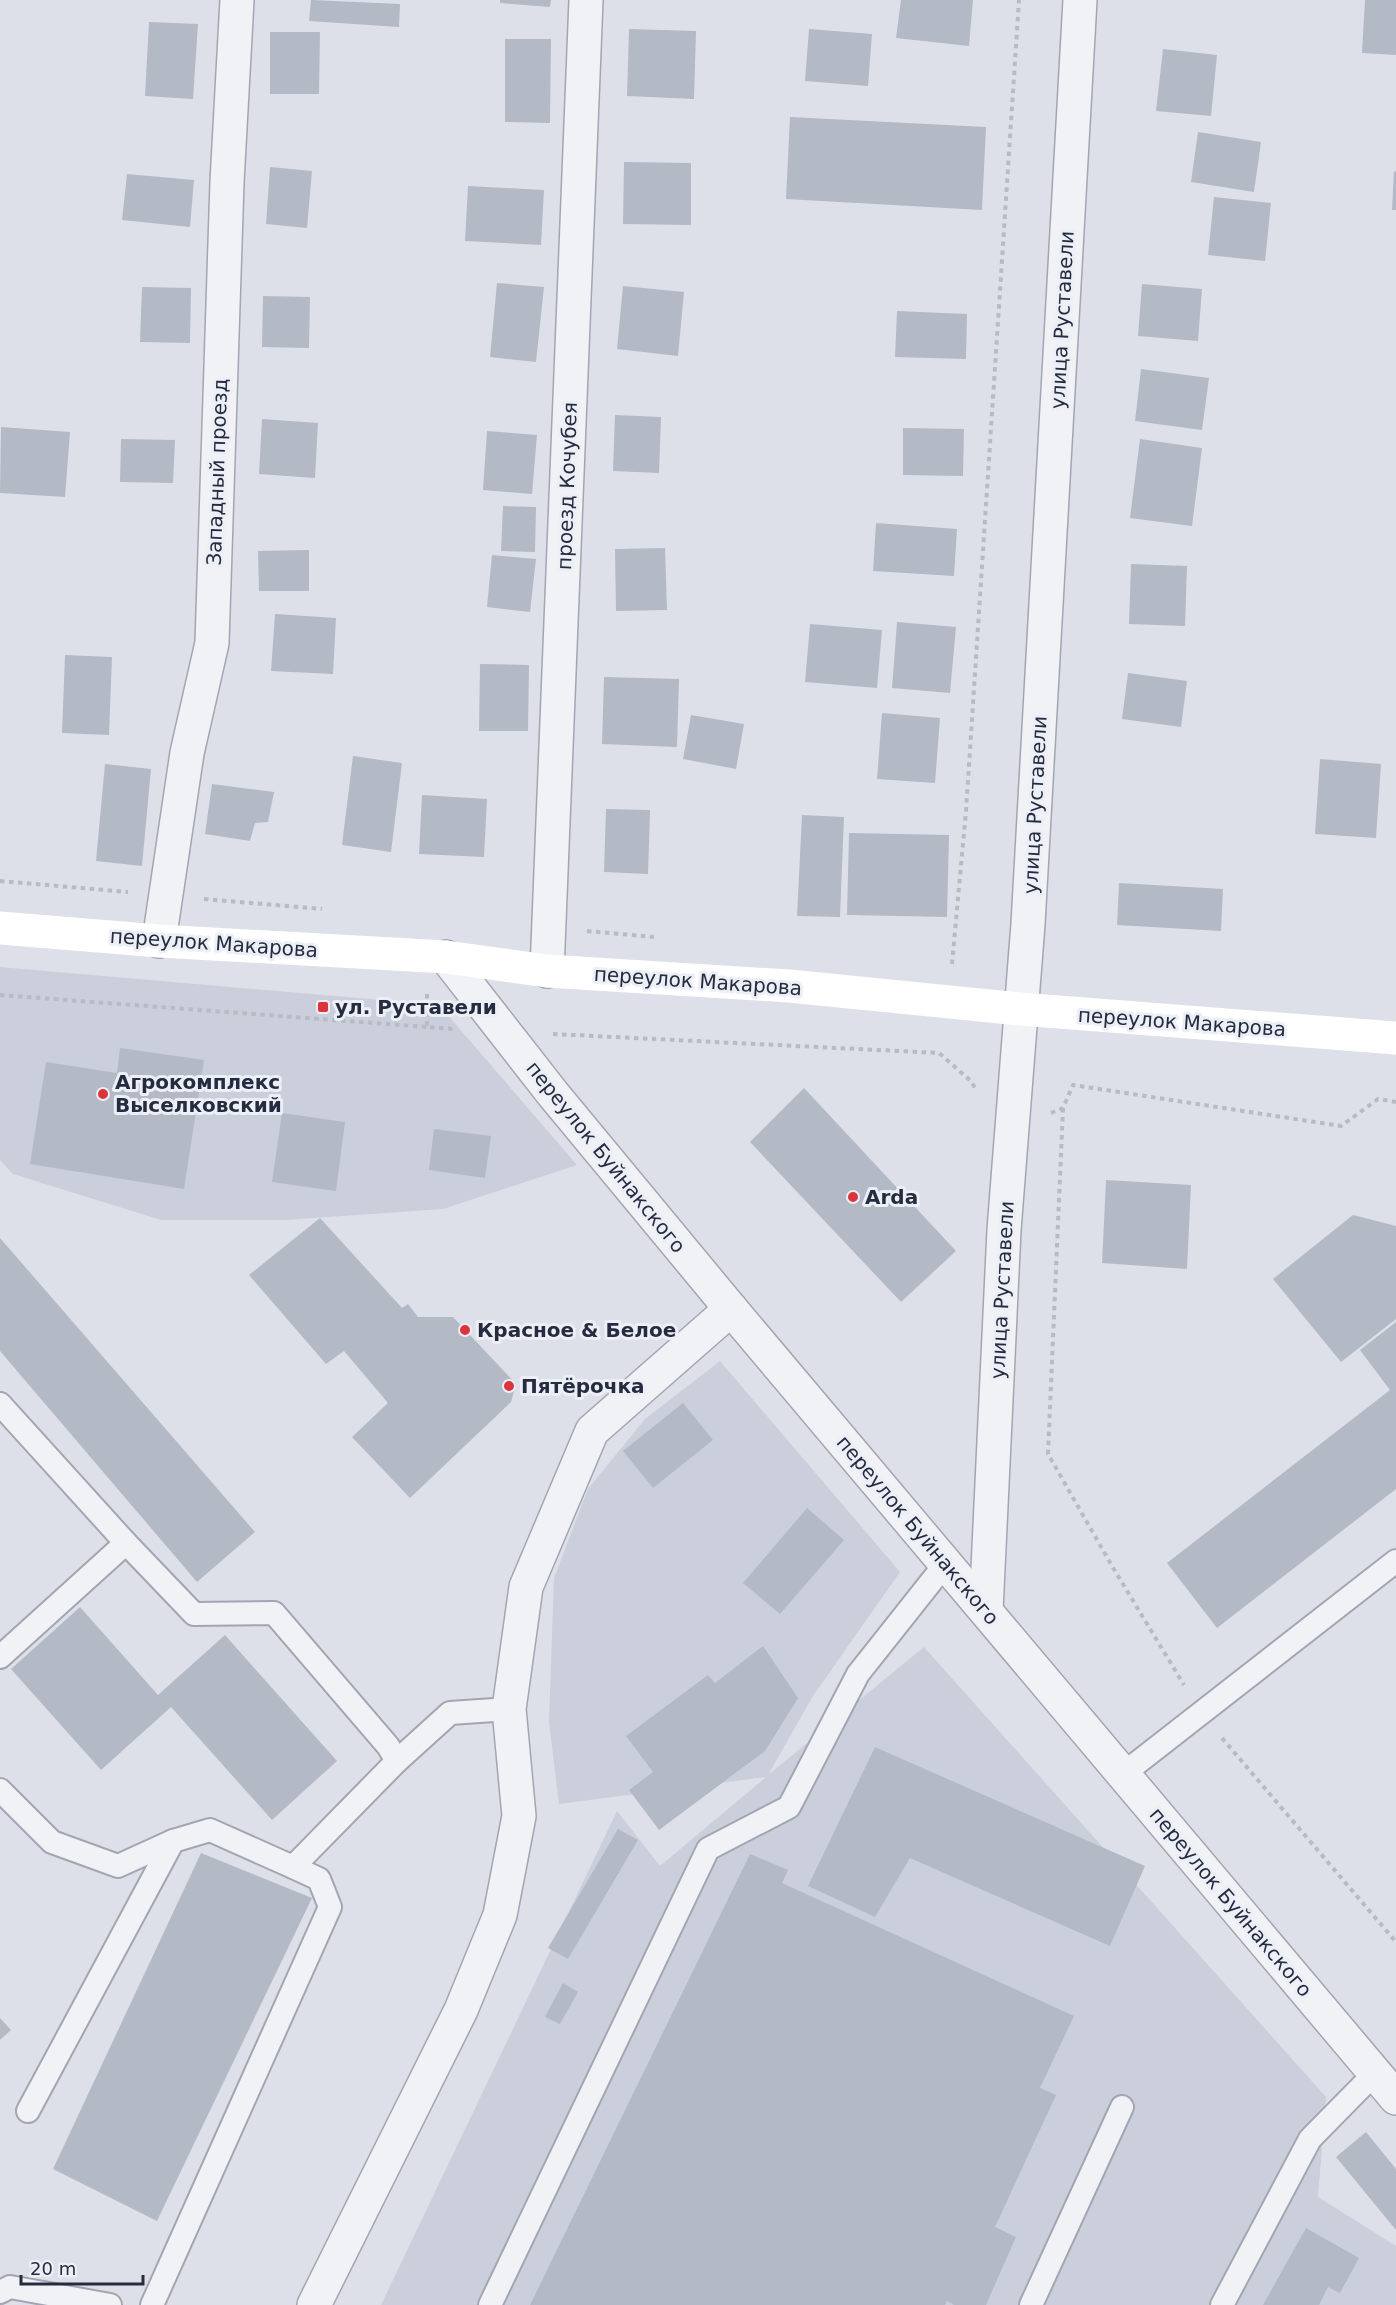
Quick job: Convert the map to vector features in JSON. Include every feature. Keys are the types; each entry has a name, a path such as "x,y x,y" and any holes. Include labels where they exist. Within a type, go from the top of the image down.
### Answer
{"main road":[{"name":"переулок Макарова","path":"0,928 446,957 547,971 799,987 1020,1009 1396,1038"}],"street":[{"name":"Западный проезд","path":"159,940 187,753 212,643 227,182 237,0"},
{"name":"проезд Кочубея","path":"547,971 586,0"},
{"name":"улица Руставели","path":"986,1611 1004,1230 1029,912 1080,0"},
{"name":"переулок Буйнакского","path":"446,957 615,1171 1396,2098"},
{"path":"314,2305 461,2010 500,1915 519,1816 509,1709 526,1587 592,1431 731,1309"}],"lane":[{"path":"0,1404 194,1614 274,1613 388,1746 397,1761"},
{"path":"0,1657 126,1543"},
{"path":"1123,1774 1396,1561"},
{"path":"490,2305 708,1849 789,1807 858,1674 946,1563"},
{"path":"293,1867 397,1761 450,1713 509,1709"},
{"path":"0,1790 52,1842 118,1866 173,1841 210,1830 319,1879 330,1907 152,2305"},
{"path":"28,2111 173,1841"},
{"path":"1222,2305 1310,2139 1375,2073"},
{"path":"1031,2305 1122,2107"},
{"path":"0,2292 10,2287 111,2305"}],"path":[{"path":"952,964 966,811 1019,0"},
{"path":"0,995 427,1027"},
{"path":"452,1029 939,1053 972,1083 980,1097"},
{"path":"1396,1102 1378,1099 1341,1126 1073,1085 1063,1108 1048,1454 1112,1566 1201,1713 1396,1942"},
{"path":"1012,1124 1063,1108"}],"shaded area":[{"path":"0,967 439,1005 577,1165 443,1209 285,1220 161,1220 13,1174 0,1160"},
{"path":"720,1361 900,1572 813,1696 768,1775 924,1647 1326,2097 1318,2197 1396,2246 1396,2305 381,2305 617,1811 660,1866 766,1777 559,1804 549,1722 554,1578 588,1489 645,1419"}],"building":[{"path":"311,0 400,4 399,27 309,21"},
{"path":"500,0 551,0 550,7 500,3"},
{"path":"901,0 973,0 969,46 896,38"},
{"path":"1365,0 1396,0 1396,55 1362,53"},
{"path":"149,22 198,24 193,99 145,96"},
{"path":"629,29 696,31 694,99 627,96"},
{"path":"809,29 872,34 868,86 805,81"},
{"path":"270,32 320,32 319,94 270,94"},
{"path":"505,39 551,39 550,123 505,122"},
{"path":"1163,49 1217,55 1211,116 1156,111"},
{"path":"790,117 986,127 982,210 786,199"},
{"path":"1198,132 1261,142 1254,192 1191,182"},
{"path":"624,162 691,163 691,225 623,224"},
{"path":"270,167 312,171 307,228 266,224"},
{"path":"1394,171 1396,172 1396,210 1392,210"},
{"path":"127,174 194,180 190,227 122,220"},
{"path":"468,186 544,190 541,245 465,241"},
{"path":"1214,197 1271,203 1265,261 1208,255"},
{"path":"497,283 544,287 536,362 490,357"},
{"path":"1142,284 1202,289 1198,341 1138,336"},
{"path":"623,286 684,292 678,356 617,349"},
{"path":"142,287 191,288 190,343 140,342"},
{"path":"263,296 310,297 309,348 262,347"},
{"path":"897,311 967,314 966,359 895,357"},
{"path":"1141,369 1209,378 1202,430 1135,421"},
{"path":"615,415 661,417 659,473 613,471"},
{"path":"262,419 318,423 315,478 259,474"},
{"path":"1,427 70,432 65,497 0,493"},
{"path":"903,428 964,429 963,476 903,475"},
{"path":"487,431 537,435 532,494 483,490"},
{"path":"121,439 175,440 173,483 120,482"},
{"path":"1140,439 1202,448 1192,526 1130,518"},
{"path":"503,506 536,507 535,552 501,551"},
{"path":"876,523 957,529 954,576 873,571"},
{"path":"665,548 667,610 616,611 615,549"},
{"path":"309,550 309,591 259,591 258,551"},
{"path":"492,555 536,559 530,612 487,607"},
{"path":"1131,564 1187,566 1185,626 1129,624"},
{"path":"275,614 336,618 333,674 271,671"},
{"path":"897,622 956,627 950,693 892,688"},
{"path":"810,624 882,630 877,688 805,682"},
{"path":"65,655 112,657 109,735 62,733"},
{"path":"480,664 529,665 528,731 479,731"},
{"path":"1128,673 1187,681 1181,727 1122,719"},
{"path":"604,677 679,679 677,747 602,744"},
{"path":"882,713 940,718 935,783 877,779"},
{"path":"691,715 744,724 736,769 683,759"},
{"path":"353,756 402,763 391,852 342,845"},
{"path":"1320,759 1381,764 1376,838 1315,834"},
{"path":"105,764 151,769 142,866 96,861"},
{"path":"212,784 274,792 268,822 255,823 250,841 205,834"},
{"path":"422,795 487,799 484,857 419,854"},
{"path":"606,809 650,810 648,874 604,872"},
{"path":"802,815 844,817 840,917 797,916"},
{"path":"849,833 949,835 947,917 847,915"},
{"path":"1119,883 1223,889 1221,931 1117,925"},
{"path":"120,1048 204,1060 184,1189 30,1164 46,1062 117,1073"},
{"name":"Arda","path":"804,1088 956,1251 901,1302 750,1142"},
{"path":"282,1113 345,1122 336,1191 272,1182"},
{"path":"434,1129 491,1136 485,1178 429,1170"},
{"path":"1106,1180 1191,1185 1187,1269 1102,1263"},
{"path":"1353,1215 1396,1226 1396,1319 1341,1362 1273,1279"},
{"path":"320,1218 402,1308 408,1304 418,1317 453,1317 516,1384 511,1402 410,1498 352,1437 388,1403 344,1351 326,1364 249,1275"},
{"path":"0,1238 255,1532 197,1582 0,1351"},
{"path":"1396,1322 1396,1489 1217,1628 1167,1563 1390,1390 1360,1350"},
{"path":"683,1403 713,1440 653,1488 623,1451"},
{"path":"807,1508 844,1540 780,1614 743,1583"},
{"path":"80,1607 158,1695 225,1635 337,1761 272,1820 171,1707 101,1770 11,1669"},
{"path":"763,1646 798,1698 765,1751 659,1830 629,1790 653,1772 626,1736 708,1675 715,1683"},
{"path":"875,1747 1145,1866 1110,1946 910,1858 875,1917 808,1886"},
{"path":"618,1829 638,1840 568,1959 548,1948"},
{"path":"201,1853 312,1898 157,2221 53,2169"},
{"path":"750,1854 788,1870 782,1883 1074,2016 1040,2088 1056,2095 995,2227 1016,2237 986,2305 954,2305 947,2301 945,2305 530,2305"},
{"path":"563,1983 578,1992 560,2024 545,2017"},
{"path":"0,2018 11,2030 0,2040"},
{"path":"1366,2132 1396,2169 1396,2230 1336,2157"},
{"path":"1306,2228 1359,2258 1340,2293 1328,2287 1319,2305 1263,2305"}],"place":[{"name":"ул. Руставели","path":"323,1007"},
{"name":"Агрокомплекс Выселковский","path":"103,1094"},
{"name":"Arda","path":"853,1197"},
{"name":"Красное & Белое","path":"465,1330"},
{"name":"Пятёрочка","path":"509,1386"}]}
